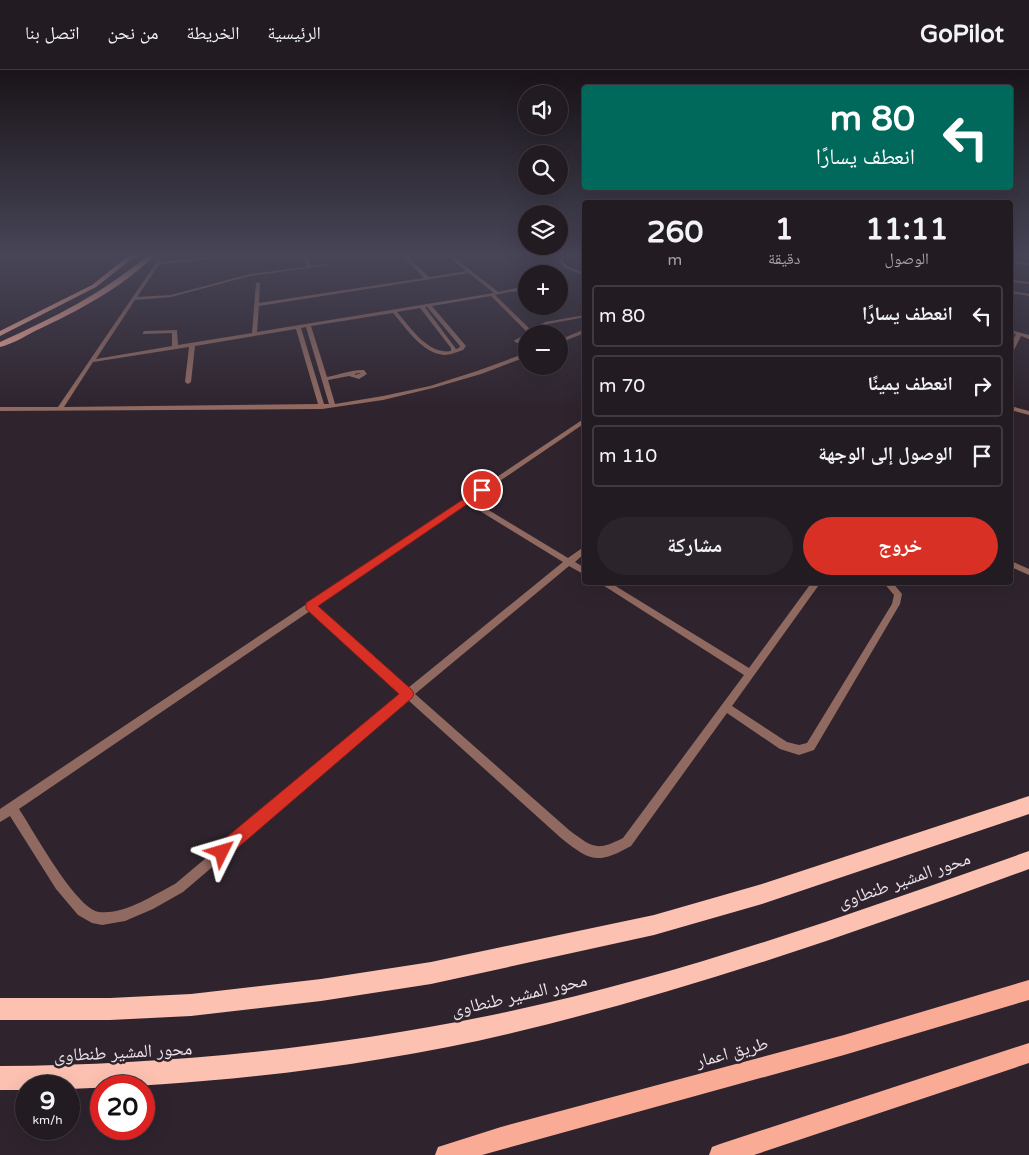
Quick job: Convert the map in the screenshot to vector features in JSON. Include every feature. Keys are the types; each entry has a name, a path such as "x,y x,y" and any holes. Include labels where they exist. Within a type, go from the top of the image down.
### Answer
{"highway":[{"name":"محور المشير طنطاوى","path":"0,1009 191,1005 321,990 431,973 672,920 762,894 1029,805"},
{"name":"محور المشير طنطاوى","path":"0,1078 82,1079 185,1072 321,1057 440,1036 560,1009 789,944 1029,860"}],"main road":[{"path":"0,334 58,305"},
{"path":"0,345 78,305"},
{"name":"طريق اعمار","path":"446,1155 501,1138 844,1045 1029,990"},
{"path":"720,1155 1029,1053"}],"lane":[{"path":"60,409 130,305"},
{"path":"254,335 256,305"},
{"path":"94,361 437,305"},
{"path":"504,305 521,325"},
{"path":"394,311 432,352 448,354 463,347 429,306"},
{"path":"422,307 454,351"},
{"path":"544,325 582,317"},
{"path":"432,319 439,318"},
{"path":"308,326 333,406"},
{"path":"298,328 322,407"},
{"path":"145,333 175,330 175,348"},
{"path":"441,332 450,330"},
{"path":"568,338 582,332"},
{"path":"1013,332 1029,336"},
{"path":"1013,346 1019,334"},
{"path":"188,382 192,345"},
{"path":"0,409 333,406 378,399 450,383 518,358"},
{"path":"326,379 351,374"},
{"path":"1013,409 1029,413"},
{"path":"0,816 582,422"},
{"path":"467,500 582,570"},
{"path":"12,808 75,903 92,916 114,917 140,908 179,888 408,694 582,551"},
{"path":"1013,565 1029,572"},
{"path":"607,585 750,674"},
{"path":"310,606 565,834 588,852 607,853 627,842 815,585"},
{"path":"726,707 784,746 799,750 810,746 896,604 898,594 890,585"}],"route":[{"path":"222,852 408,694 310,606 482,490"}]}
